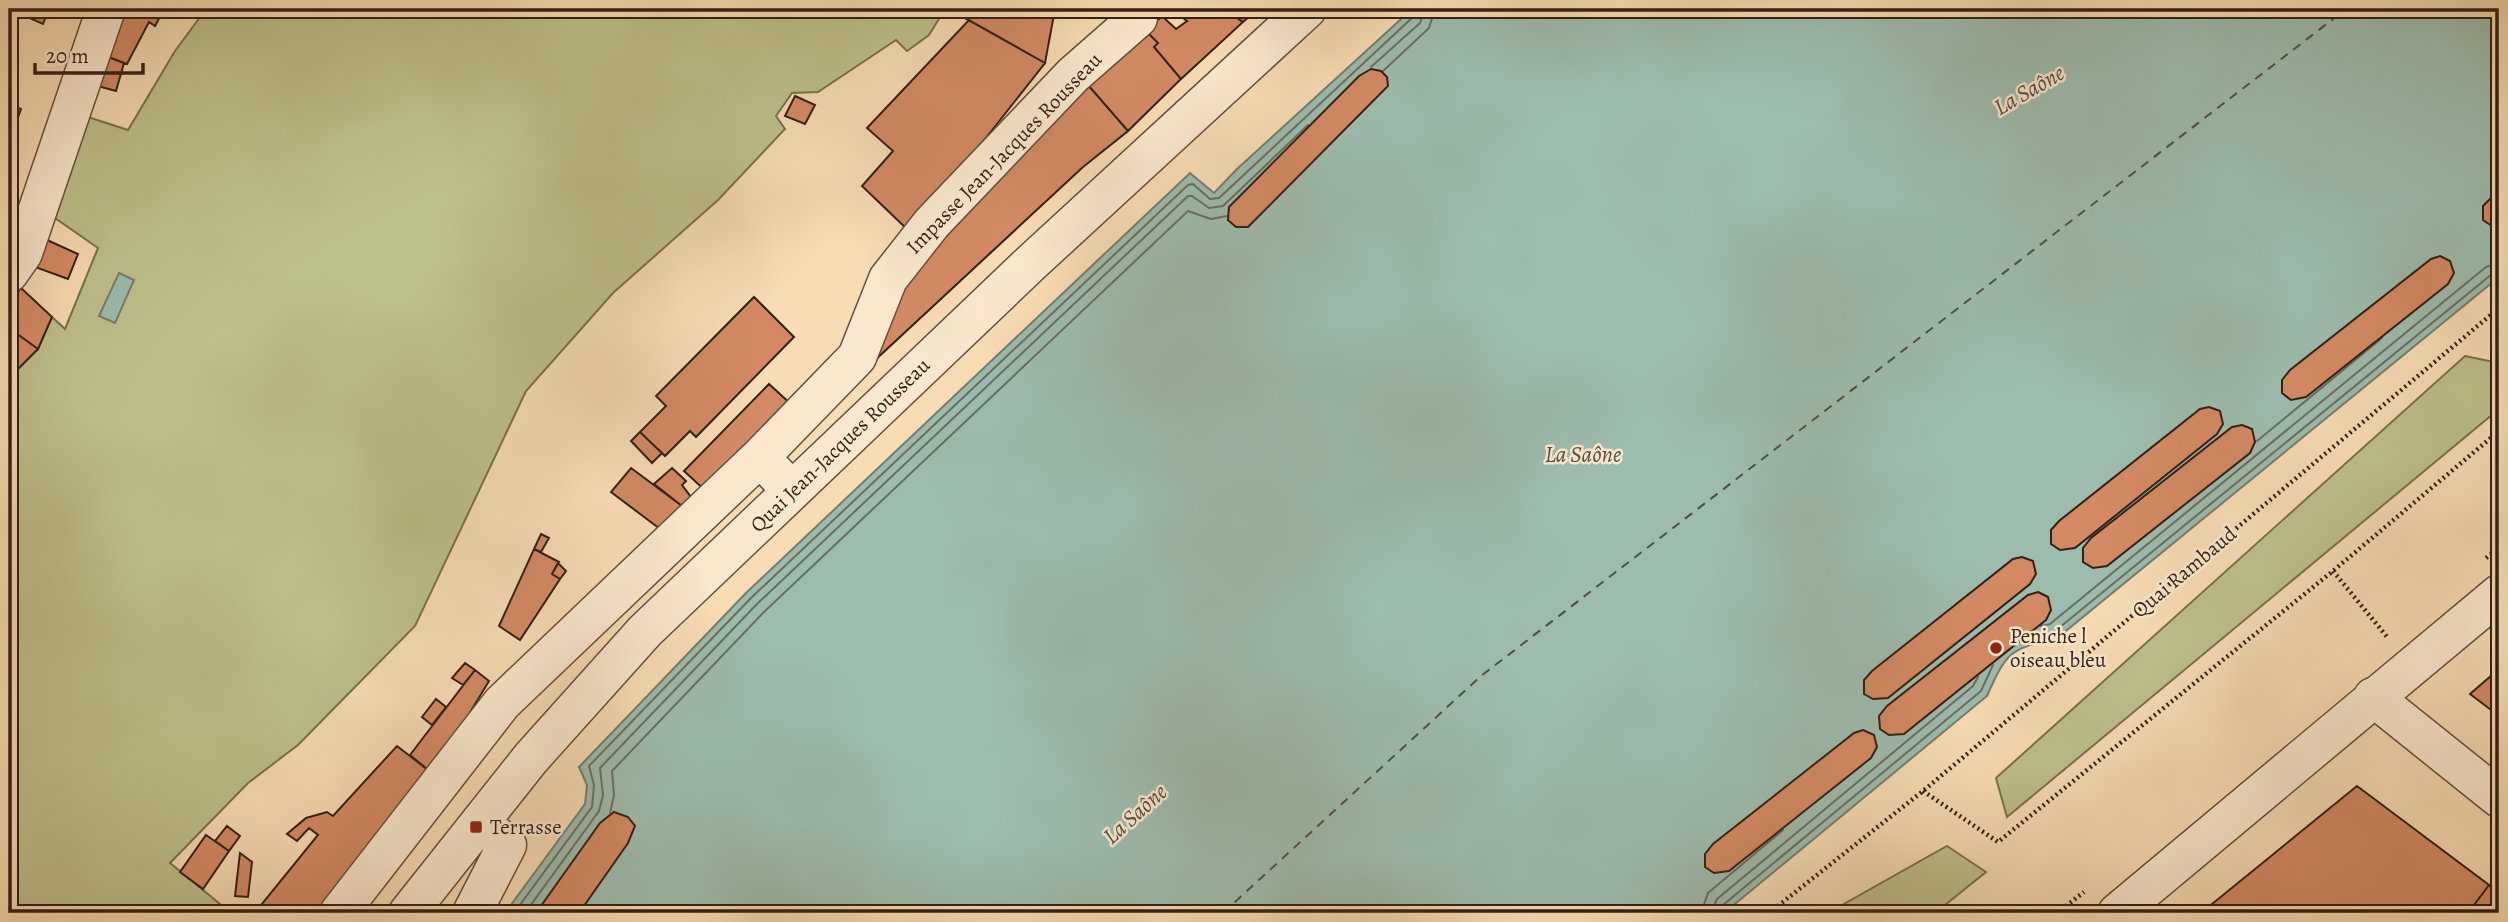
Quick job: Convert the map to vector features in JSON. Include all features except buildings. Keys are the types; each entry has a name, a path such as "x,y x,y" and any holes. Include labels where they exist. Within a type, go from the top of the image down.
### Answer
{"street":[{"path":"9,273 23,253 106,9"},
{"name":"Quai Jean-Jacques Rousseau","path":"408,913 545,740 645,631 1031,264 1307,9"},
{"name":"Impasse Jean-Jacques Rousseau","path":"339,913 502,703 760,457 857,357 888,279 932,223 1073,75 1138,18"},
{"path":"760,457 792,491"},
{"path":"2116,913 2373,696 2499,594"},
{"path":"2373,696 2499,798"},
{"path":"472,913 507,845 480,822"}],"path":[{"name":"Quai Rambaud","path":"1769,913 1923,791 2499,308"},
{"path":"1923,791 1998,842 2333,571 2499,430"},
{"path":"2333,571 2411,665"}],"green space":[{"path":"206,9 945,9 929,35 907,51 896,40 818,92 792,93 776,116 785,129 718,200 613,293 526,391 415,626 298,745 248,783 170,863 231,913 9,913 9,376 38,349 52,317 65,329 98,248 55,218 88,117 128,130 175,51"},
{"path":"2465,356 2499,363 2499,409 2007,817 1996,778"},
{"path":"1947,846 1986,872 1935,913 1828,913"}],"water":[{"name":"La Saône","path":"1412,9 2499,9 2499,277 2056,639 2028,646 2011,655 1999,670 1987,696 1724,913 505,913 585,804 587,785 579,767 746,593 1190,173 1214,193"},
{"path":"119,273 134,280 115,323 99,316"}],"ferry route":[{"path":"1223,913 1481,676 2346,9"}],"place":[{"name":"Peniche l oiseau bleu","path":"1996,648"},
{"name":"Terrasse","path":"476,827"}]}
